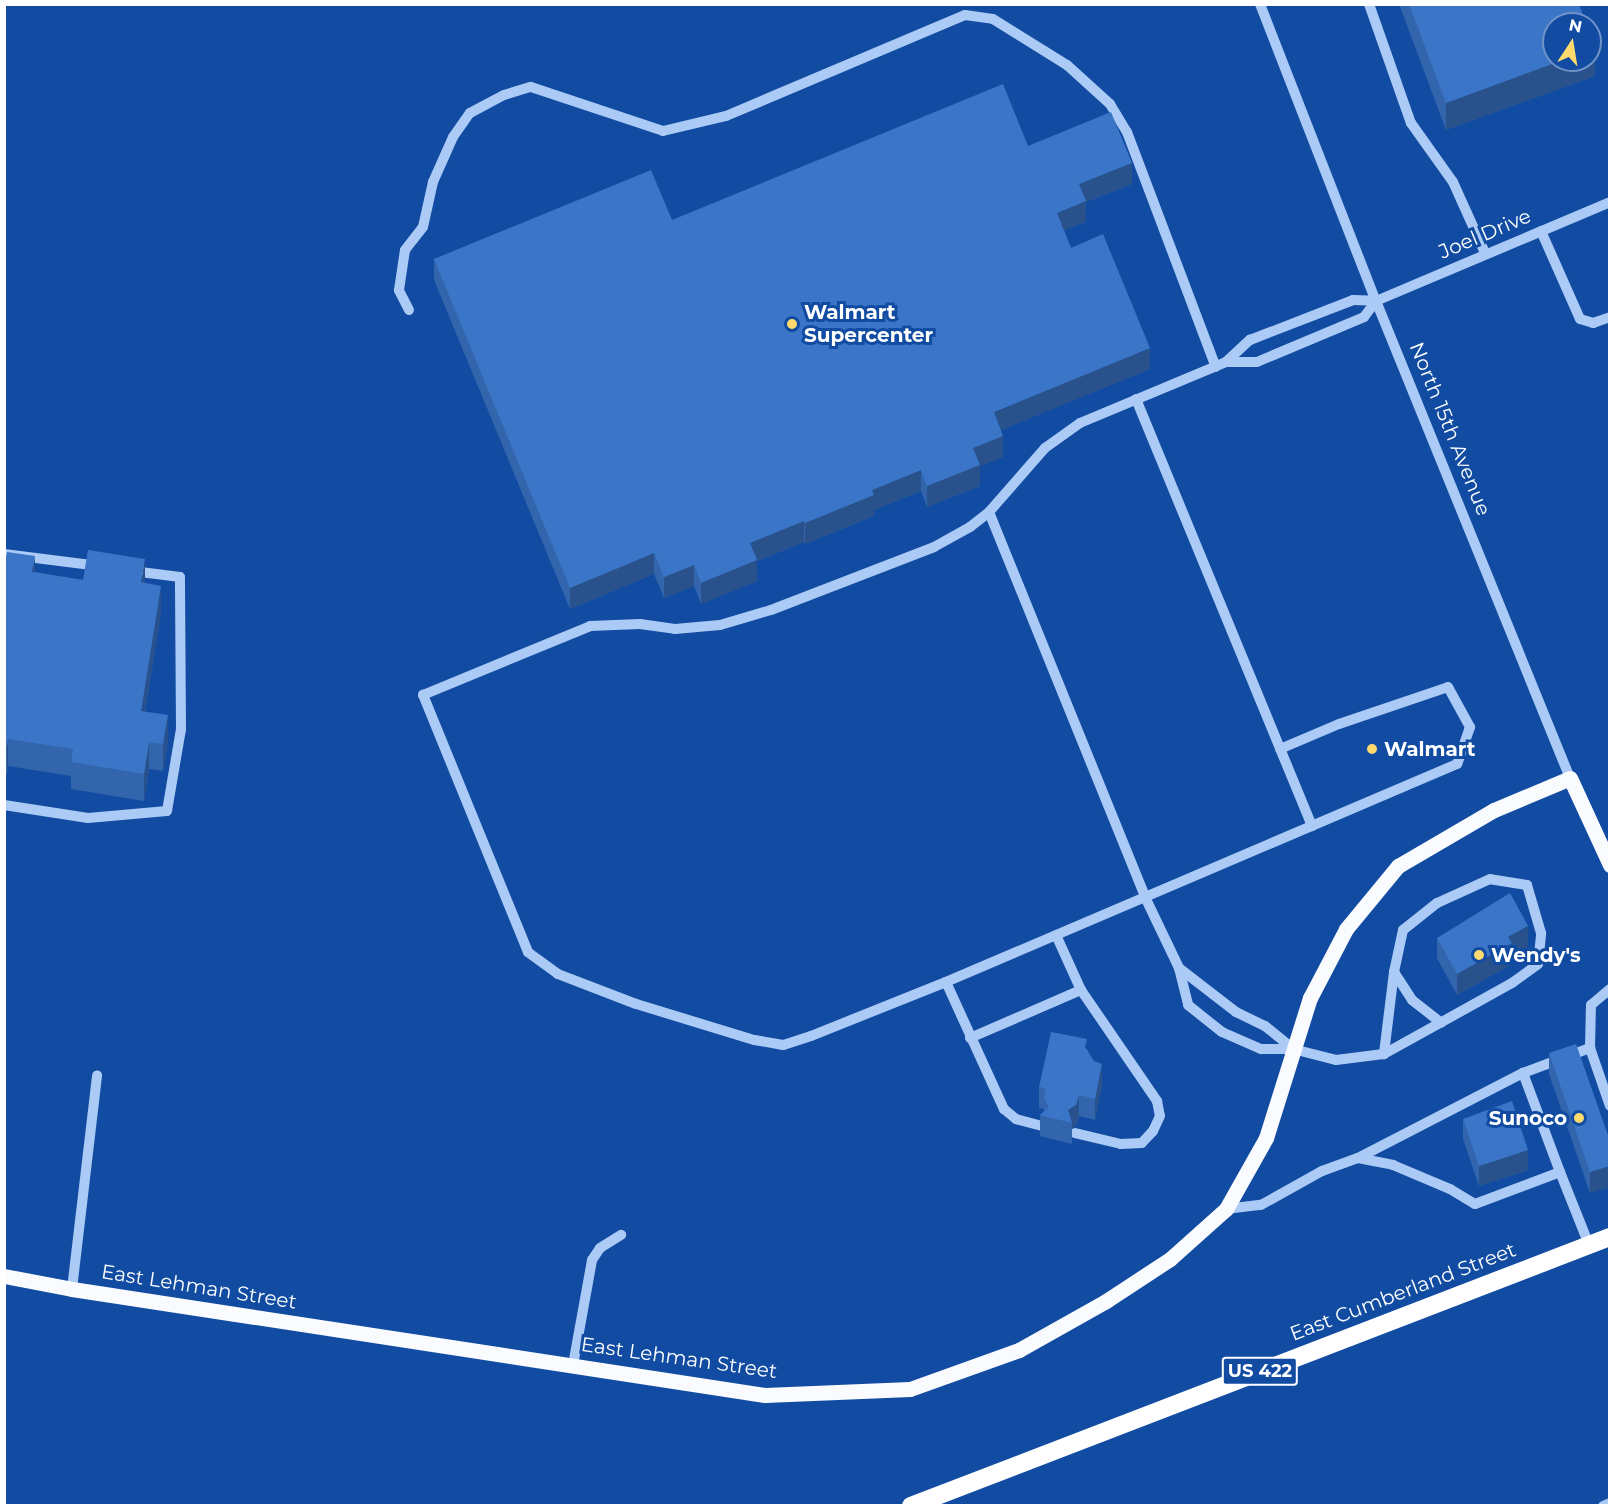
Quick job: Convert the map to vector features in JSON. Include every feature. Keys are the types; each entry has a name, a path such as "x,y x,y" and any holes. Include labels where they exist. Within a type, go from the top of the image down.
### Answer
{"highway":[{"name":"East Cumberland Street","path":"911,1506 1610,1237"}],"main road":[{"name":"North 15th Avenue","path":"1570,778 1610,865"},
{"name":"East Lehman Street","path":"4,1276 72,1289 765,1395 910,1389 1019,1350 1106,1301 1170,1259 1226,1209 1266,1138 1310,998 1346,929 1398,866 1494,810 1570,778"}],"street":[{"name":"North 15th Avenue","path":"1260,4 1376,301 1570,778"},
{"path":"1369,4 1411,123 1453,182 1485,253"},
{"path":"409,310 399,290 405,250 423,227 433,182 453,137 470,112 504,95 531,87 663,130 726,116 965,15 993,19 1067,65 1110,104 1127,132 1221,365"},
{"name":"Joel Drive","path":"1376,301 1610,202"},
{"path":"1541,231 1580,319 1593,323 1610,316"},
{"path":"1221,365 1250,340 1353,300 1376,301"},
{"path":"1280,749 1340,724 1448,687 1470,727 1457,764 946,982 783,1045 754,1040 636,1004 558,974 528,952 423,695 590,626 614,623 700,629 771,610 934,547 970,527 988,512 1045,448 1080,423 1221,365 1257,362 1364,317 1376,301"},
{"path":"1136,399 1312,826"},
{"path":"988,512 1145,897 1179,968 1188,1005 1222,1032 1261,1049 1293,1048 1336,1060 1384,1054 1512,983 1538,964 1541,933 1527,885 1490,879 1437,903 1404,930 1394,972 1384,1054"},
{"path":"4,554 110,568"},
{"path":"4,805 88,818 166,811 181,729 180,577 122,569"},
{"path":"1056,935 1082,990 1154,1096 1160,1116 1153,1131 1142,1143 1121,1144 1075,1133"},
{"path":"1179,968 1236,1012 1265,1026 1293,1048"},
{"path":"1394,972 1412,1000 1441,1023"},
{"path":"946,982 1004,1109 1016,1119 1042,1126"},
{"path":"1610,989 1591,1005 1590,1048 1610,1106"},
{"path":"970,1038 1082,990"},
{"path":"1226,1209 1261,1205 1322,1171 1358,1158 1523,1073 1590,1048"},
{"path":"1523,1073 1589,1245"},
{"path":"72,1289 97,1075"},
{"path":"1358,1158 1393,1165 1450,1189 1475,1204 1560,1172"},
{"path":"573,1365 592,1260 600,1248 621,1235"},
{"path":"1603,1506 1610,1503"}],"building":[{"path":"1409,4 1579,4 1582,12 1542,12 1542,68 1446,103"},
{"name":"Walmart Supercenter","path":"1003,84 1028,146 1111,112 1132,163 1079,184 1086,201 1057,213 1071,248 1103,234 1150,348 994,412 1003,436 973,448 980,465 927,486 921,470 872,490 874,495 750,543 757,560 701,583 694,565 664,577 654,553 570,588 434,259 651,170 672,220"},
{"path":"88,550 145,559 141,582 161,586 141,711 168,715 163,744 149,742 144,774 71,762 73,749 8,739 7,746 4,746 4,569 7,552 35,556 32,572 83,580"},
{"path":"1510,893 1528,926 1508,937 1512,943 1457,974 1437,938"},
{"path":"1051,1032 1087,1039 1085,1047 1094,1061 1102,1064 1095,1099 1079,1095 1076,1105 1068,1110 1072,1123 1040,1115 1049,1107 1044,1098 1046,1089 1039,1087"},
{"name":"Sunoco","path":"1576,1044 1610,1141 1610,1166 1590,1172 1549,1053"},
{"path":"1512,1101 1528,1150 1479,1166 1463,1119"}],"place":[{"name":"Walmart Supercenter","path":"792,324"},
{"name":"Walmart","path":"1372,749"},
{"name":"Wendy's","path":"1479,955"},
{"name":"Sunoco","path":"1579,1118"}]}
